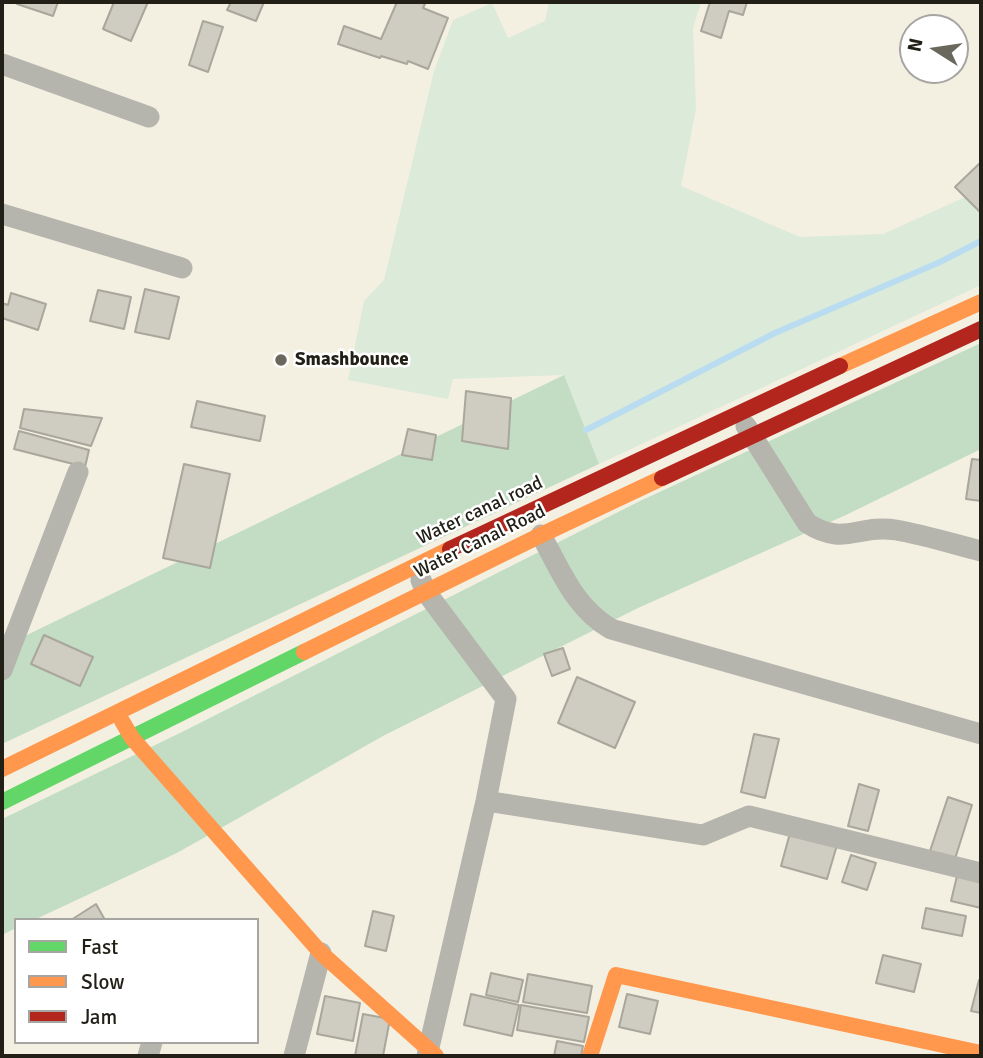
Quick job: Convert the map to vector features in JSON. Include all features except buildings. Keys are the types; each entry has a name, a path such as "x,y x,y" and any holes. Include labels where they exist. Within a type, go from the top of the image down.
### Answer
{"main road":[{"name":"Water canal road","path":"2,769 414,566 739,412 981,302"},
{"name":"Water Canal Road","path":"2,802 541,535 981,329"},
{"path":"116,712 132,738 321,953 430,1054"},
{"path":"590,1056 616,975 981,1053"}],"street":[{"path":"2,64 149,117"},
{"path":"2,214 182,268"},
{"path":"739,412 807,523 823,534 841,536 866,530 895,530 981,551"},
{"path":"2,670 78,472"},
{"path":"541,535 582,607 611,629 981,734"},
{"path":"414,566 426,592 506,699 430,1054"},
{"path":"486,801 704,835 749,816 981,873"},
{"path":"294,1056 321,953"}],"green space":[{"path":"549,2 701,2 693,28 696,109 681,186 800,237 883,234 981,190 981,285 599,464 563,375 453,379 448,399 348,380 364,301 384,280 434,71 453,20 492,3 508,38 545,21"},
{"path":"981,343 981,449 846,515 638,608 383,736 177,853 38,918 14,918 14,929 2,935 2,819 182,732 640,501"},
{"path":"564,375 599,464 2,744 2,647"}],"waterway":[{"path":"586,430 775,333 940,262 981,241"}],"traffic: fast":[{"path":"2,802 304,652"}],"traffic: slow":[{"path":"840,366 981,302"},
{"path":"304,652 662,478"},
{"path":"2,769 450,549"},
{"path":"122,721 132,738 321,953 436,1056"},
{"path":"590,1056 616,975 981,1053"}],"traffic: jam":[{"path":"662,478 981,329"},
{"path":"450,549 840,366"}],"place":[{"name":"Smashbounce","path":"281,360"}]}
